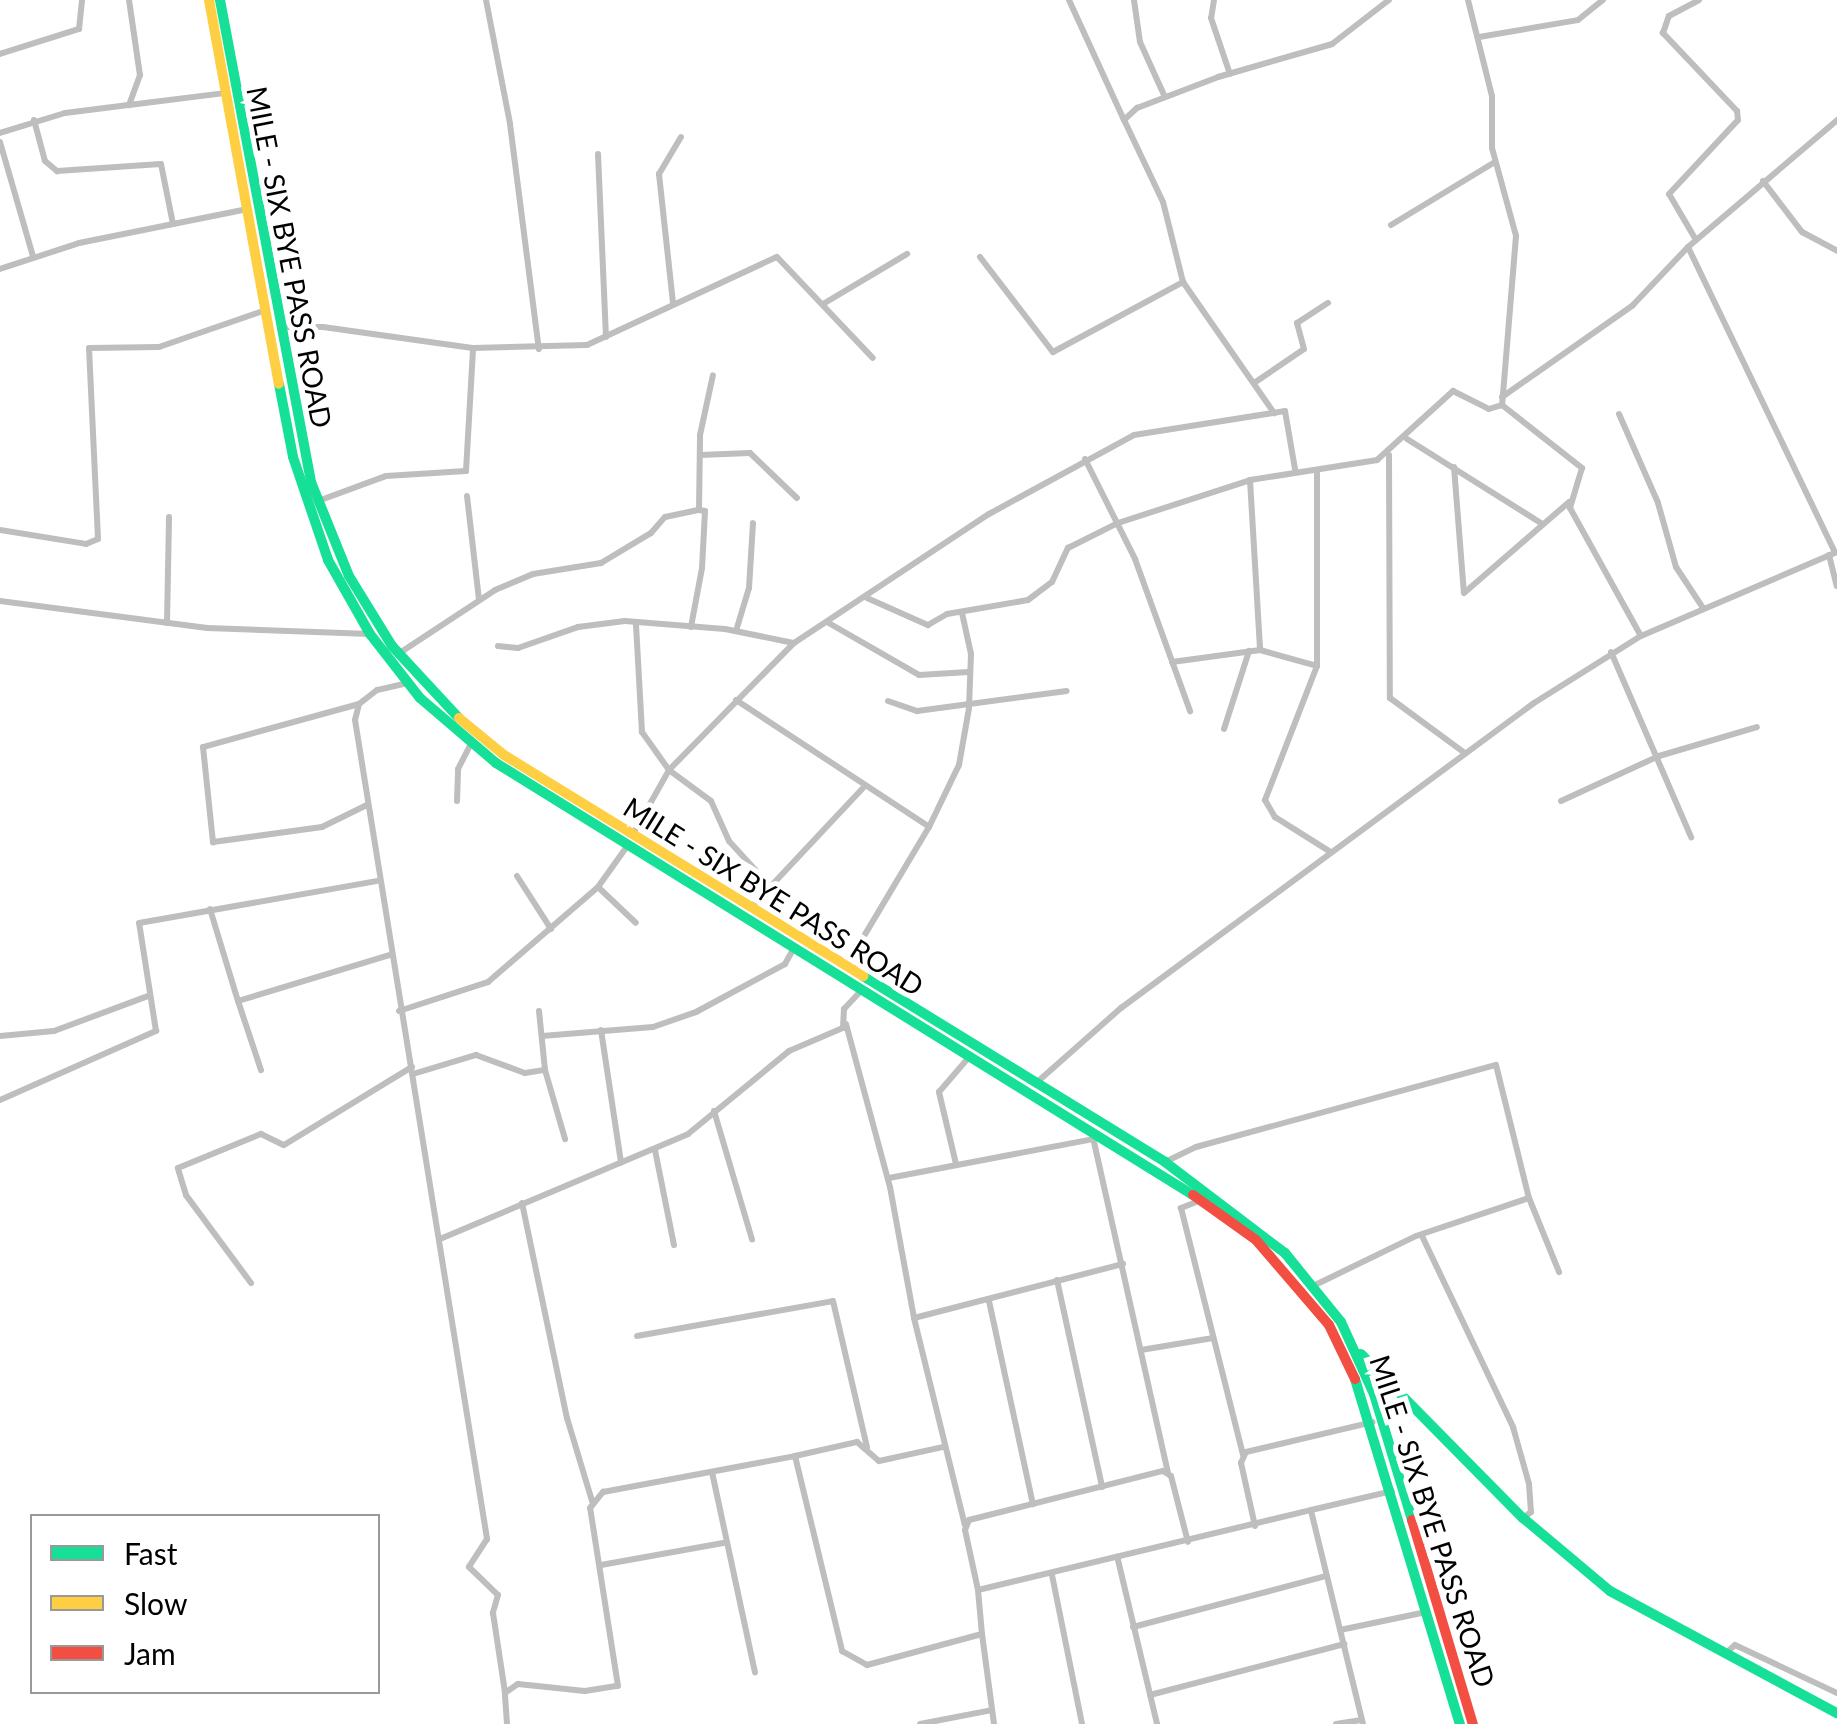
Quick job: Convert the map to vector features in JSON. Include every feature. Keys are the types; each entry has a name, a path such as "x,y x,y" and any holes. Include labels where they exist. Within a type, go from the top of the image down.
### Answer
{"street":[{"path":"0,54 78,29 82,0"},
{"path":"129,105 140,75 130,0"},
{"path":"209,0 300,486 328,560 370,634 408,684 470,744 631,840 862,990 888,999 1093,1136 1202,1200 1256,1240 1329,1325 1523,1518 1610,1592 1837,1712"},
{"name":"MILE - SIX BYE PASS ROAD","path":"220,0 280,327 317,502 348,576 398,654 484,740 631,840 751,907 845,966 888,999 1166,1162 1239,1212 1315,1285 1356,1350 1390,1443 1473,1724"},
{"path":"486,0 510,124 539,349"},
{"path":"1069,0 1162,202 1182,282 1274,413"},
{"path":"1134,0 1140,42 1165,97"},
{"path":"1214,0 1210,18 1230,74"},
{"path":"1124,120 1165,97 1332,44 1388,0"},
{"path":"1468,0 1492,96 1495,162 1516,236 1502,401"},
{"path":"1479,38 1578,20 1603,0"},
{"path":"1696,240 1668,194 1738,120 1663,33 1668,16 1699,0"},
{"path":"0,132 34,120 226,92"},
{"path":"34,120 45,161 56,171 161,164 173,224"},
{"path":"866,598 928,624 1038,595 1068,548 1118,523 1250,480 1295,470 1318,473 1389,455 1453,391 1488,409 1632,306 1688,247 1837,120"},
{"path":"673,303 658,174 681,137"},
{"path":"0,142 33,256"},
{"path":"598,154 606,337"},
{"path":"1391,225 1495,162"},
{"path":"1763,181 1802,232 1837,251"},
{"path":"0,269 33,256 248,209"},
{"path":"1688,247 1833,553 1837,586"},
{"path":"823,304 906,254"},
{"path":"280,327 322,326 473,348 539,349 606,337 776,256 874,358"},
{"path":"980,256 1053,352 1182,282"},
{"path":"1254,384 1304,349 1297,323 1328,303"},
{"path":"0,530 86,544 98,539 89,348 159,347 266,310"},
{"path":"317,502 386,476 466,470 473,348"},
{"path":"699,510 700,455 713,375"},
{"path":"1454,467 1462,592 1476,587 1569,502 1582,468 1502,401"},
{"path":"399,1011 476,989 551,929 598,887 631,840 669,770 736,700 778,666 794,643 955,535 1085,459 1144,432 1285,412 1295,470"},
{"path":"1619,414 1658,504 1676,567 1703,608"},
{"path":"1407,438 1541,524"},
{"path":"700,455 750,454 797,498"},
{"path":"1389,455 1390,698 1466,753"},
{"path":"1085,459 1118,523 1190,711"},
{"path":"1318,473 1317,666 1265,800 1275,817 1330,851"},
{"path":"1250,480 1260,650"},
{"path":"466,496 480,600"},
{"path":"1569,502 1642,636"},
{"path":"398,654 480,600 533,574 600,564 651,533 665,517 699,510 706,511 702,568 691,627"},
{"path":"167,623 168,517"},
{"path":"736,630 749,588 753,523"},
{"path":"1034,1084 1121,1008 1330,851 1611,652 1833,553"},
{"path":"0,602 167,623 370,634"},
{"path":"845,966 929,827 959,765 970,708 962,613"},
{"path":"498,646 518,648 604,622 736,630 794,643"},
{"path":"827,622 919,675 969,672"},
{"path":"636,624 642,732 669,770 711,801 728,840 771,886"},
{"path":"1172,662 1260,650 1317,666"},
{"path":"1224,729 1249,651"},
{"path":"1611,652 1692,837"},
{"path":"366,806 322,827 213,842 203,748 359,704 377,690 408,684"},
{"path":"888,702 917,711 970,708 1068,691"},
{"path":"736,700 862,788 929,827"},
{"path":"359,704 355,720 376,881 413,1070 487,1539 468,1567 498,1595 493,1612 508,1724"},
{"path":"1561,801 1659,756 1757,727"},
{"path":"457,800 458,769 470,744"},
{"path":"751,907 862,788"},
{"path":"517,876 551,929"},
{"path":"0,1100 156,1030 138,923 376,881"},
{"path":"598,887 636,923"},
{"path":"210,909 261,1070"},
{"path":"542,1036 653,1027 696,1012 785,964 794,948"},
{"path":"238,1002 389,955"},
{"path":"862,990 844,1009 846,1024 888,1178 914,1318 965,1525 978,1590 994,1724"},
{"path":"0,1036 54,1031 140,1004 149,996"},
{"path":"539,1011 545,1070 565,1139"},
{"path":"440,1239 655,1150 714,1111 789,1052 846,1024"},
{"path":"601,1030 622,1162"},
{"path":"250,1284 186,1194 178,1168 261,1134 284,1145 413,1070 476,1055 525,1073 545,1070"},
{"path":"956,1164 939,1092 970,1056"},
{"path":"1166,1162 1196,1147 1492,1064 1506,1090 1529,1198 1560,1272"},
{"path":"714,1111 752,1239"},
{"path":"888,1178 1093,1136"},
{"path":"1093,1136 1168,1472 1188,1542"},
{"path":"655,1150 674,1245"},
{"path":"1315,1285 1422,1236 1529,1198"},
{"path":"1202,1200 1181,1208 1243,1455 1255,1526"},
{"path":"506,1693 518,1684 585,1691 618,1686 592,1500 566,1418 522,1203"},
{"path":"1422,1236 1514,1427 1532,1512 1523,1518"},
{"path":"914,1318 1123,1264"},
{"path":"1056,1280 1102,1488"},
{"path":"988,1300 1034,1504"},
{"path":"637,1336 833,1301 867,1446 879,1461 943,1446"},
{"path":"1329,1325 1374,1422 1460,1724"},
{"path":"1140,1350 1213,1338"},
{"path":"1243,1455 1374,1422"},
{"path":"592,1500 603,1492 857,1442 867,1446"},
{"path":"795,1456 849,1659 879,1663 982,1634"},
{"path":"712,1472 722,1544 755,1672"},
{"path":"965,1525 1168,1472"},
{"path":"978,1590 1052,1576 1392,1491"},
{"path":"1311,1510 1363,1722 1336,1724"},
{"path":"601,1565 722,1544"},
{"path":"1118,1560 1156,1724"},
{"path":"1052,1576 1082,1724"},
{"path":"1134,1626 1326,1576"},
{"path":"1340,1630 1428,1612"},
{"path":"1150,1695 1344,1644"},
{"path":"1725,1654 1734,1644 1837,1693"},
{"path":"920,1724 992,1710"}],"traffic: fast":[{"path":"220,0 311,482 349,576 392,646 459,718"},
{"path":"279,384 293,457 328,560 370,634 420,698 496,763 1193,1195"},
{"path":"863,976 1165,1162 1285,1253 1341,1322 1374,1394 1412,1520"},
{"path":"1361,1354 1523,1518 1610,1591 1837,1713"},
{"path":"1355,1379 1460,1724"}],"traffic: slow":[{"path":"209,0 279,384"},
{"path":"459,718 504,755 863,976"}],"traffic: jam":[{"path":"1193,1195 1256,1240 1329,1325 1355,1379"},
{"path":"1412,1520 1473,1724"}]}
